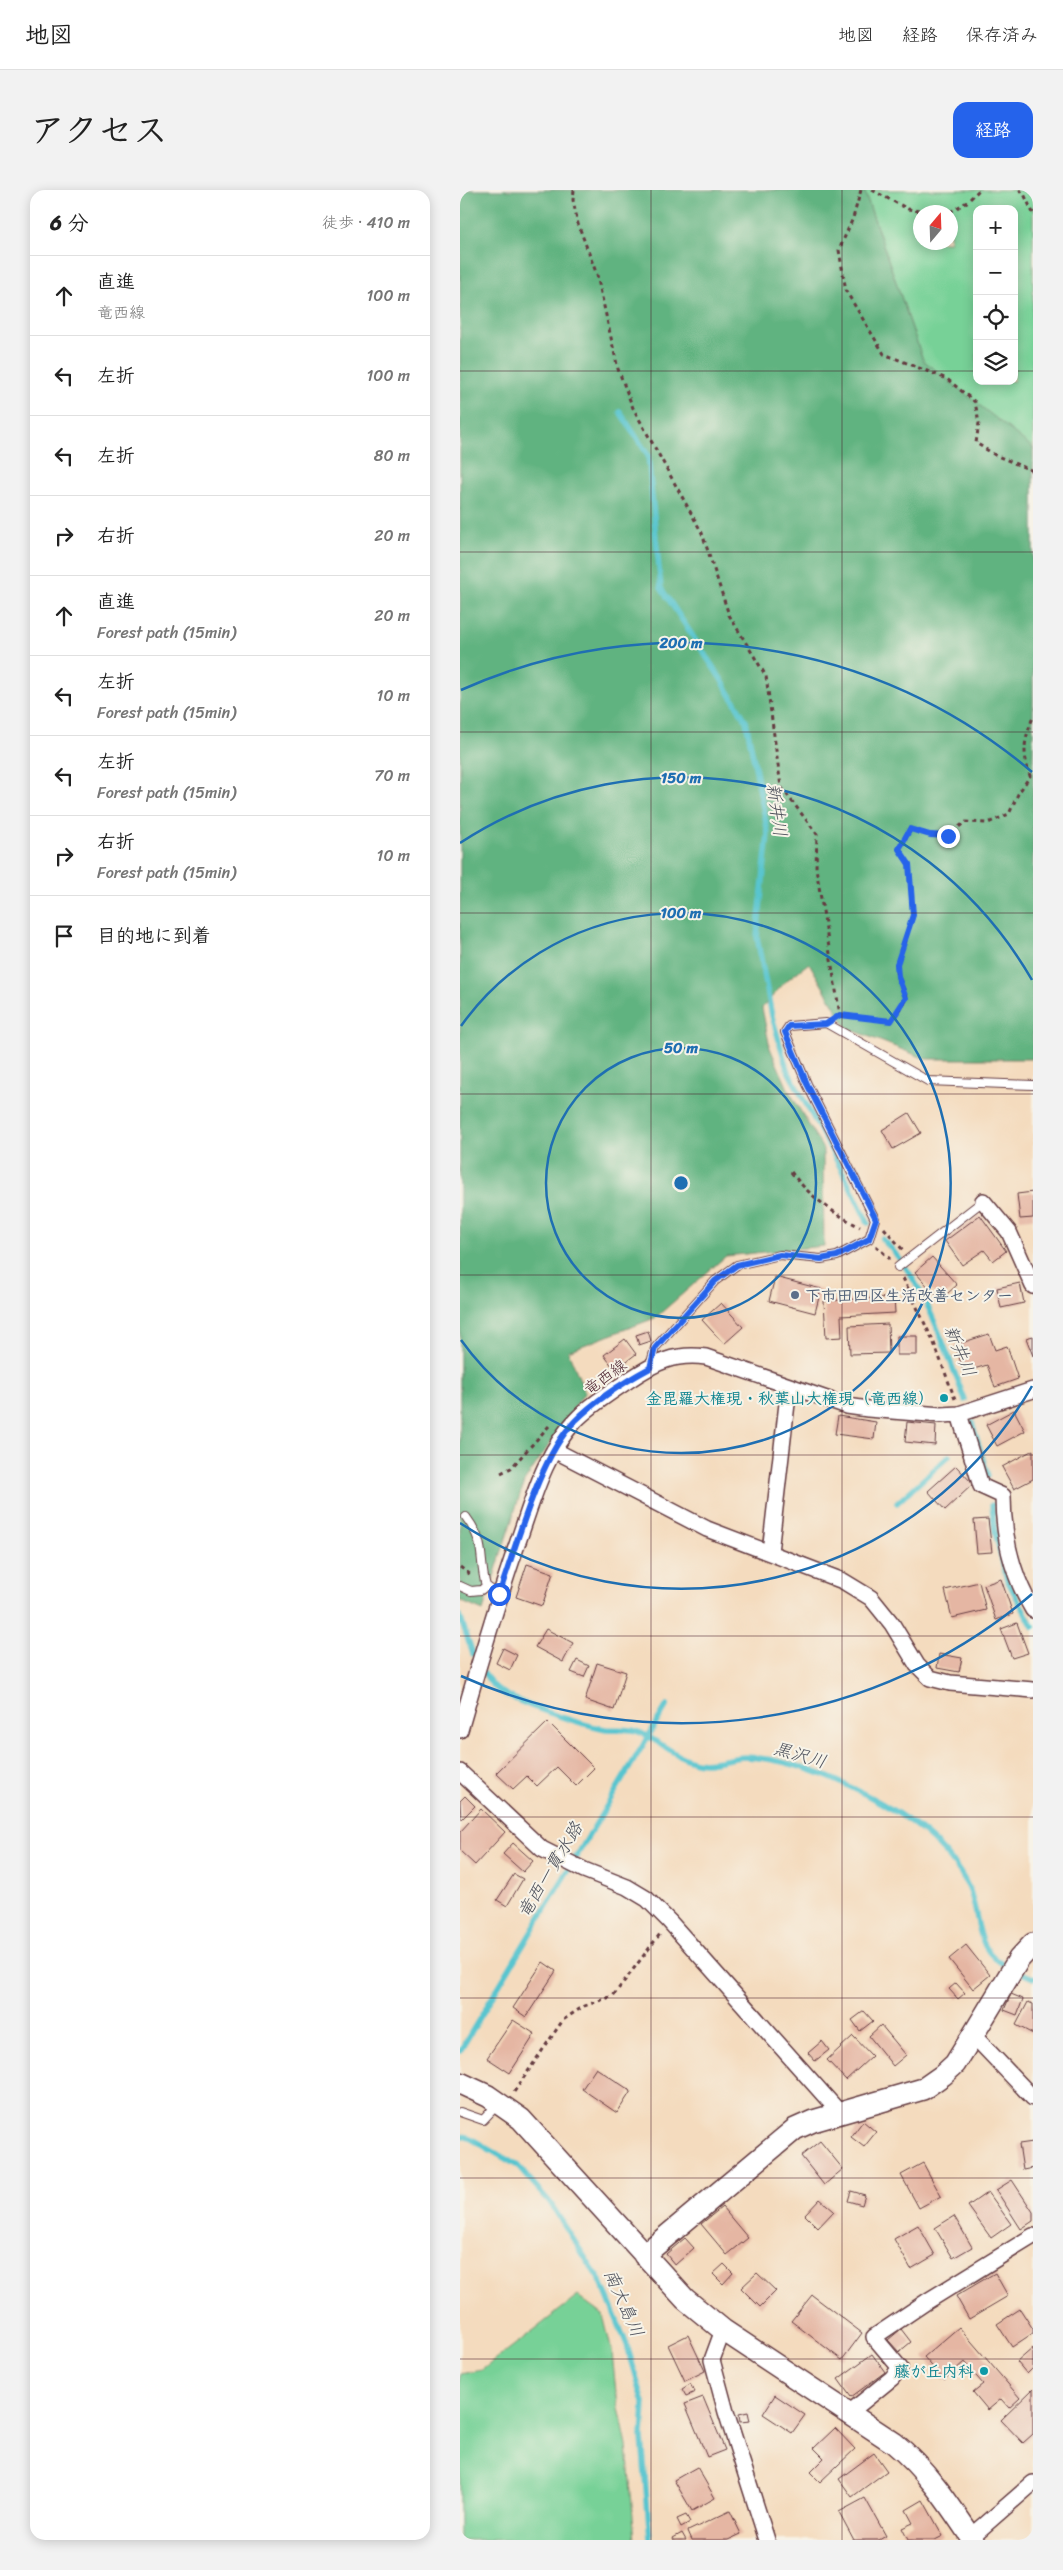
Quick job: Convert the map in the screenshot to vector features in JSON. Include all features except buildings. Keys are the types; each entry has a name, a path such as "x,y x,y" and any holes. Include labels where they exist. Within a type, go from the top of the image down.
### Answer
{"street":[{"path":"983,1201 1009,1232 1033,1286"},
{"name":"竜西線","path":"460,1730 499,1594 542,1474 554,1450 571,1427 618,1387 650,1368 674,1357 688,1355 706,1357 847,1406 941,1415 959,1414 1033,1390"},
{"path":"770,1552 788,1386"},
{"path":"959,1414 981,1486 1003,1496 1003,1522 1011,1560 1033,1610"},
{"path":"554,1450 707,1529 843,1581 871,1598 918,1665 930,1678 950,1683 1033,1690"},
{"path":"460,1772 542,1849 584,1870 627,1887 647,1899 669,1921 840,2113"},
{"path":"644,2254 778,2141 795,2129 840,2113 923,2089 955,2064 1006,1978 1026,1951"},
{"path":"973,2035 1033,2098"},
{"path":"460,2083 501,2105 521,2119 558,2157 686,2299 723,2330 894,2443 914,2459 932,2480 972,2538 1033,2483"},
{"path":"849,2413 892,2378 900,2368 874,2337 926,2302 1033,2236"},
{"path":"723,2330 712,2360 726,2412 767,2540"}],"lane":[{"path":"650,1368 655,1348 715,1281 737,1265 780,1255 821,1259 837,1256 870,1236 876,1219 807,1084 785,1032 789,1026 826,1024 928,1081 1033,1085"},
{"path":"899,1266 983,1201"},
{"path":"466,1517 475,1529 480,1541 486,1586"},
{"path":"460,1586 471,1590 481,1590 486,1586"},
{"path":"486,1586 499,1594"},
{"path":"460,2112 483,2120 501,2105"}],"path":[{"path":"574,190 573,200 578,224 597,275 618,369 633,408 702,533 729,615 766,676 782,787 817,834 816,868 840,1015"},
{"path":"861,190 853,218 839,250 846,292 884,354 948,379 975,402 979,423 976,443 996,455 1033,471"},
{"path":"872,190 913,210"},
{"path":"958,207 967,202 979,190"},
{"path":"1019,190 1024,194 1033,213"},
{"path":"826,1024 840,1015 891,1021 906,998 898,977 897,964 913,915 909,864 899,849 910,829 930,835 948,836 965,822 988,823 1009,814 1018,794 1031,777 1024,759 1024,739 1033,717"},
{"path":"791,1172 801,1185 835,1215 870,1236 899,1266 934,1343 957,1402 959,1414"},
{"path":"876,1219 909,1260"},
{"path":"501,1473 510,1468 545,1428 556,1422 571,1427"},
{"path":"501,2105 563,2020 584,2006 613,1996 669,1921"}],"green space":[{"path":"460,190 864,190 923,360 1033,448 1033,1059 926,1059 847,1028 809,963 786,981 762,1008 770,1048 789,1091 823,1149 824,1246 726,1256 655,1318 568,1351 585,1392 524,1482 483,1611 460,1601"},
{"path":"864,190 1033,190 1033,450 923,360"},
{"path":"578,2296 603,2315 612,2352 616,2393 627,2446 635,2540 460,2540 460,2374 482,2370"}],"waterway":[{"name":"新井川","path":"620,412 648,455 661,588 721,679 746,721 768,833 757,937 772,1016 787,1069 868,1223"},
{"name":"新井川","path":"882,1239 897,1255 921,1293 941,1336 965,1400"},
{"name":"新井川","path":"972,1422 988,1476"},
{"name":"竜西一貫水路","path":"897,1503 949,1456"},
{"name":"新井川","path":"992,1505 995,1532 1007,1580 1033,1627"},
{"name":"黒沢川","path":"460,1616 473,1654"},
{"name":"黒沢川","path":"485,1674 493,1685 502,1692 530,1706 595,1727 636,1731 688,1760 702,1763 745,1757 770,1760 797,1766 822,1775 876,1800 919,1829 955,1865 971,1894 985,1945 998,1961 1009,1967"},
{"name":"竜西一貫水路","path":"460,2051 667,1705"},
{"name":"黒沢川","path":"1017,1971 1033,1978"},
{"name":"南大島川","path":"460,2135 470,2138 518,2166 549,2201 602,2284 627,2345 644,2403 642,2437 650,2540"}],"place":[{"name":"下市田四区生活改善センター","path":"795,1295"},
{"name":"金毘羅大権現・秋葉山大権現（竜西線）","path":"944,1398"},
{"name":"藤が丘内科","path":"984,2371"}],"route":[{"path":"499,1594 542,1474 554,1450 575,1422 618,1387 650,1368 655,1348 673,1331 715,1281 737,1265 780,1255 821,1259 837,1256 869,1239 876,1219 807,1084 785,1032 789,1026 826,1024 840,1015 891,1021 906,998 898,977 897,964 913,915 909,864 899,849 910,829 930,835 948,836"}]}
